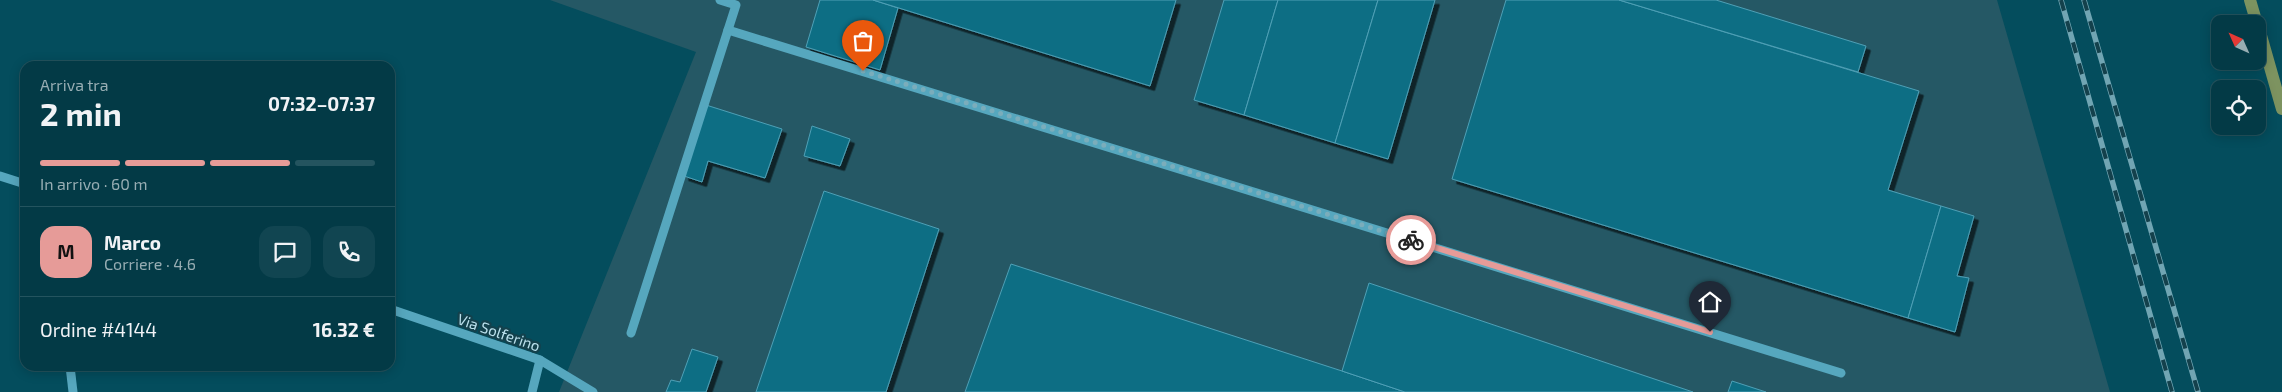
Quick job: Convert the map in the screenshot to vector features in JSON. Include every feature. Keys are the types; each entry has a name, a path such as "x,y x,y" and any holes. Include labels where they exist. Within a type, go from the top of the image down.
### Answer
{"main road":[{"path":"2250,0 2254,15"},
{"path":"2266,55 2282,109"}],"street":[{"path":"631,332 736,5 720,0"},
{"path":"728,30 1841,373"},
{"path":"0,176 20,182"},
{"name":"Via Solferino","path":"395,311 540,360 593,392"},
{"path":"532,392 540,360"},
{"path":"71,371 73,392"}],"shaded area":[{"path":"550,0 1997,0 2110,392 559,392 696,52"}],"building":[{"path":"820,0 873,0 898,8 880,70 806,47"},
{"path":"873,0 1176,0 1150,86"},
{"path":"1224,0 1278,0 1244,115 1194,100"},
{"path":"1278,0 1378,0 1335,143 1244,115"},
{"path":"1378,0 1435,0 1388,159 1335,143"},
{"path":"1506,0 1619,0 1919,91 1888,190 1941,206 1908,318 1452,179"},
{"path":"1619,0 1716,0 1866,46 1858,72"},
{"path":"706,105 782,129 765,178 708,161 702,182 684,176"},
{"path":"812,126 850,139 840,166 804,156"},
{"path":"824,191 939,229 886,392 756,392"},
{"path":"1941,206 1974,216 1957,276 1969,278 1955,332 1908,318"},
{"path":"1011,264 1342,371 1405,392 965,392"},
{"path":"1369,283 1693,392 1405,392 1342,371"},
{"path":"692,349 718,357 706,392 666,392 671,380 680,382"},
{"path":"1732,381 1766,392 1728,392"}],"railway":[{"path":"2061,0 2172,392"},
{"path":"2084,0 2198,392"}],"way so far":[{"path":"863,71 1411,240"}],"route":[{"path":"1411,240 1710,332"}]}
